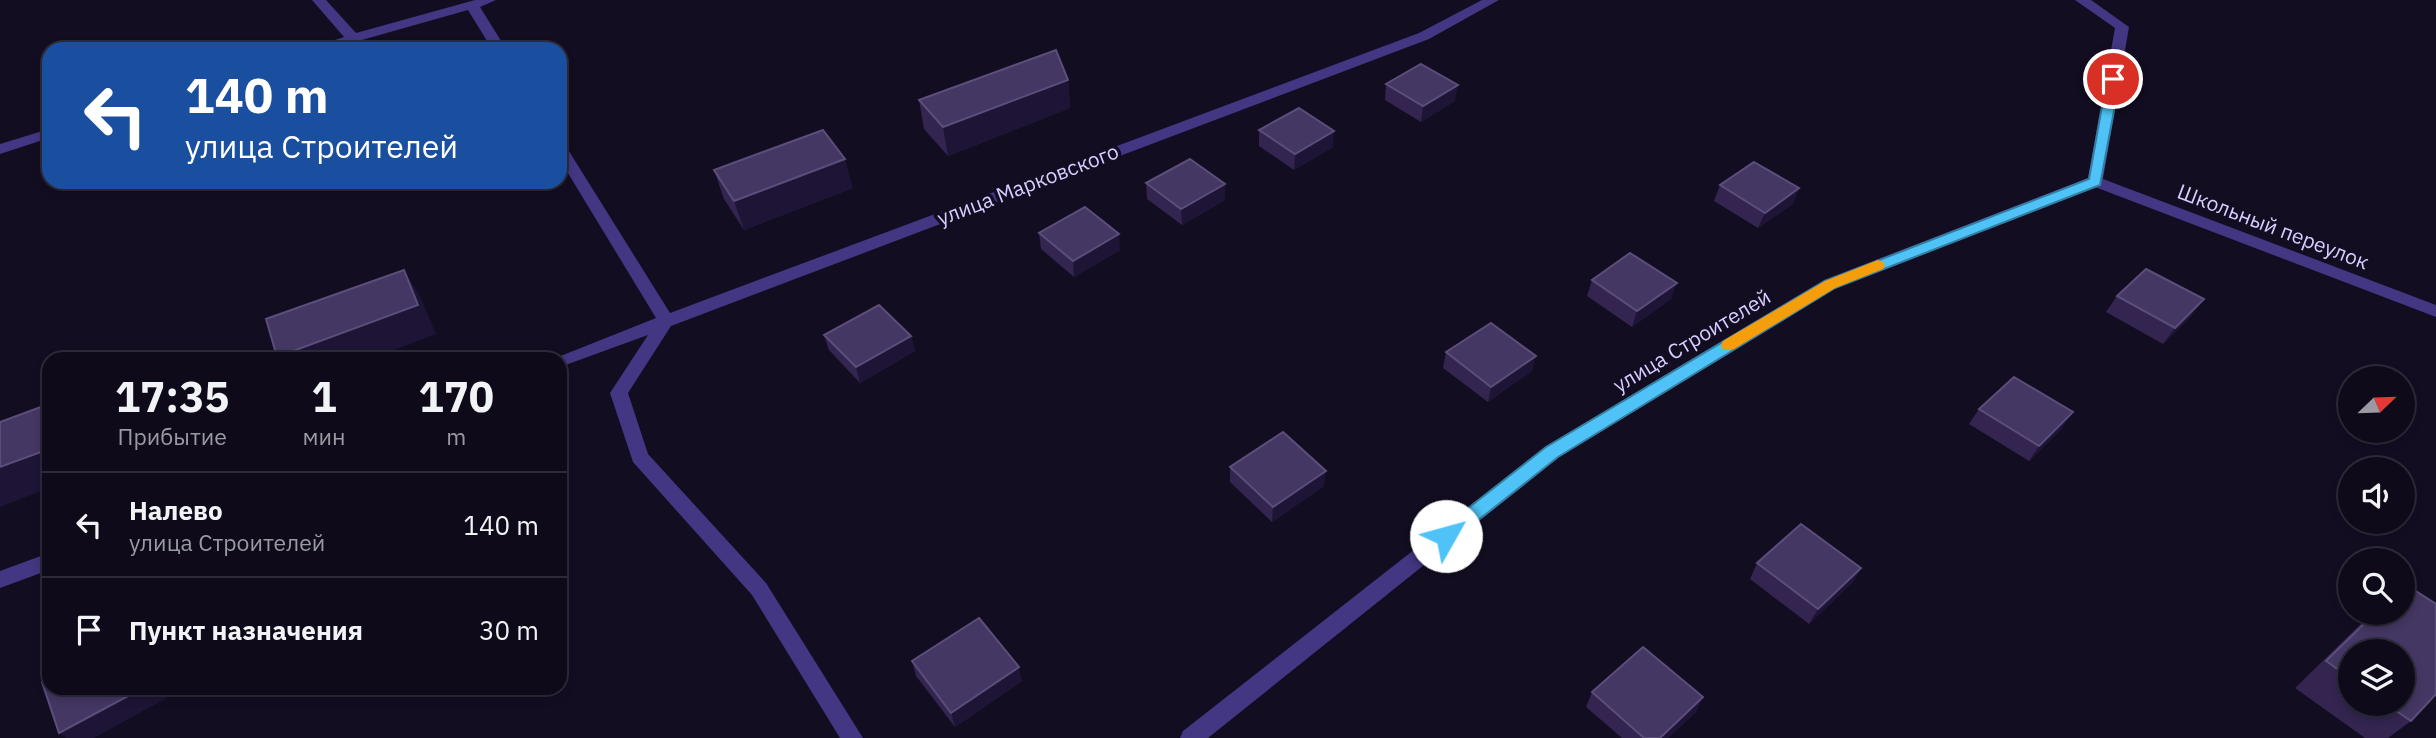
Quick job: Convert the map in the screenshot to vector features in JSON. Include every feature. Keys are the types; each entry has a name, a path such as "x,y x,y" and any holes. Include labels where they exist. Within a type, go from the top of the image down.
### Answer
{"lane":[{"path":"318,0 352,37"},
{"path":"337,42 489,0"},
{"name":"улица Марковского","path":"567,358 1424,36 1492,0"},
{"path":"2082,0 2122,27 2095,181"},
{"path":"472,5 495,42"},
{"path":"0,149 42,135"},
{"path":"567,159 666,320 620,393 640,457 759,589 852,738"},
{"name":"Школьный переулок","path":"2095,181 2436,311"},
{"name":"улица Строителей","path":"1191,738 1552,452 1830,284 2095,181"},
{"path":"0,580 42,564"}],"building":[{"path":"1056,50 1068,80 943,127 919,100"},
{"path":"1421,64 1458,85 1423,106 1386,84"},
{"path":"1299,108 1334,131 1295,154 1259,130"},
{"path":"823,130 845,159 734,201 714,170"},
{"path":"1190,159 1225,184 1181,209 1146,183"},
{"path":"1754,162 1799,188 1765,213 1720,185"},
{"path":"1085,207 1119,234 1073,261 1039,233"},
{"path":"1630,253 1677,283 1637,311 1592,280"},
{"path":"2146,269 2204,299 2175,328 2117,296"},
{"path":"404,270 418,305 291,352 276,352 266,319"},
{"path":"879,305 911,336 856,367 824,335"},
{"path":"1491,323 1536,356 1491,387 1446,352"},
{"path":"2014,377 2073,412 2039,446 1979,409"},
{"path":"42,407 42,452 0,467 0,422"},
{"path":"1283,432 1326,471 1273,507 1230,467"},
{"path":"1801,524 1861,568 1818,609 1757,563"},
{"path":"2415,590 2436,604 2436,694 2411,721 2404,716 2415,716 2415,639 2348,639 2363,625 2415,625"},
{"path":"979,618 1019,667 951,713 912,661"},
{"path":"1643,647 1703,697 1660,738 1644,738 1592,692"},
{"path":"2338,649 2338,670 2326,661"},
{"path":"46,695 130,695 59,733"}],"slow traffic":[{"path":"1729,345 1830,284 1878,266"}],"route":[{"path":"1446,536 1552,452 1830,284 2095,181 2113,79"}]}
